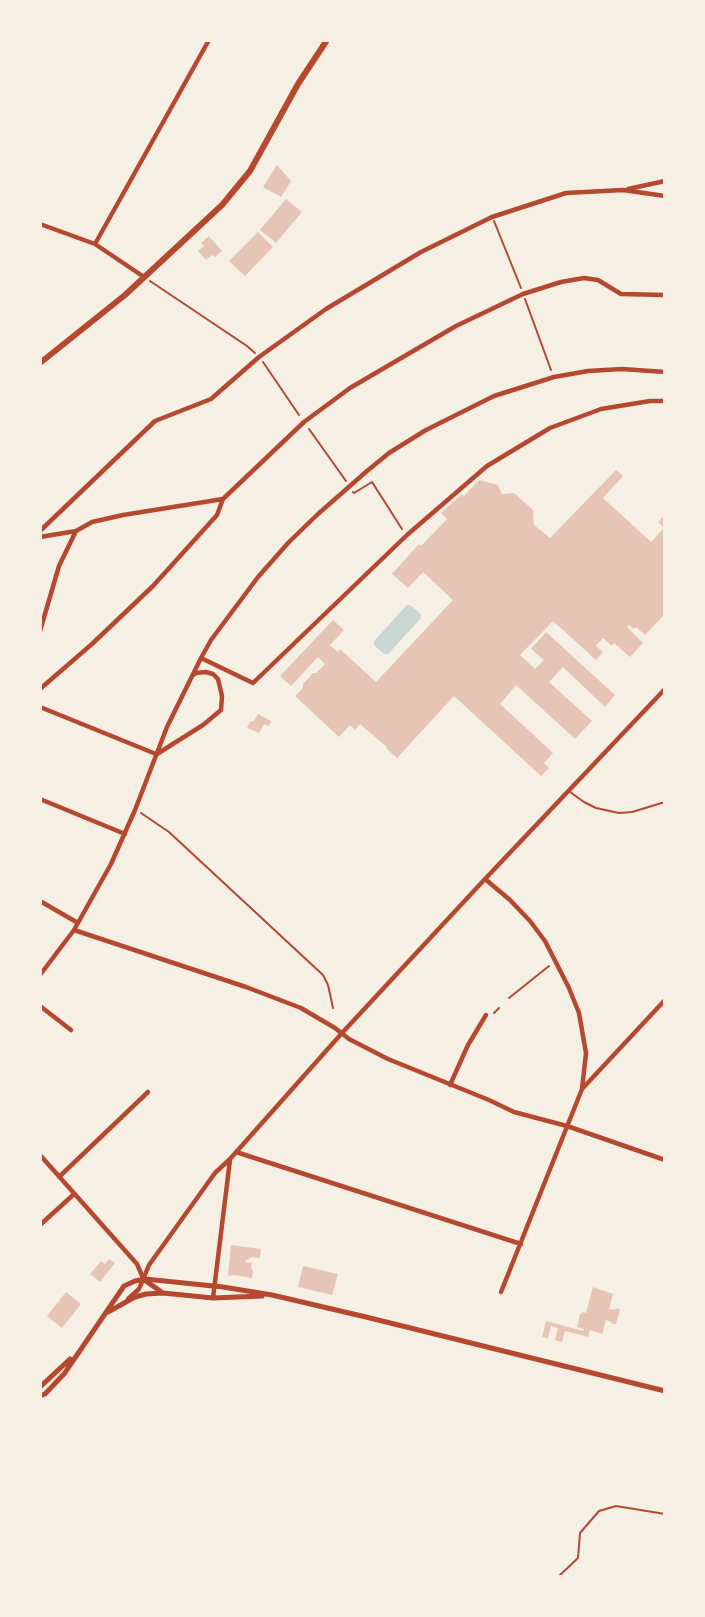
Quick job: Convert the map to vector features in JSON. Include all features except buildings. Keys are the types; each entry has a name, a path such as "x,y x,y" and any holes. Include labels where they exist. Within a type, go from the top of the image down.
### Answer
{"main road":[{"path":"40,363 144,277 236,190 260,156 298,84 327,40"}],"street":[{"path":"95,244 209,40"},
{"path":"40,531 155,421 211,399 326,309 421,252 492,217 566,192 623,190 665,181"},
{"path":"623,190 665,196"},
{"path":"40,224 95,244 144,277"},
{"path":"40,689 153,586 217,515 223,499 304,422 350,388 445,332 523,294 561,282 584,278 598,280 621,294 665,295"},
{"path":"40,975 74,930 111,864 167,727 211,640 258,577 289,542 389,453 444,420 494,396 554,377 588,371 622,369 665,372"},
{"path":"201,658 253,683 407,536 487,466 550,428 601,409 665,401"},
{"path":"40,537 76,531 92,522 123,515 223,499"},
{"path":"40,631 59,566 76,531"},
{"path":"156,754 203,725 221,710 221,687 214,674 201,672 191,677"},
{"path":"124,1303 139,1289 146,1269 215,1173 485,879 665,690"},
{"path":"40,707 156,754"},
{"path":"40,799 125,834"},
{"path":"485,879 510,900 545,941 579,1013 586,1053 582,1089 501,1292"},
{"path":"40,901 78,923"},
{"path":"74,930 301,1008 349,1039 399,1064 514,1112 567,1126 665,1160"},
{"path":"582,1089 665,1000"},
{"path":"40,1006 71,1030"},
{"path":"450,1085 468,1045 486,1015"},
{"path":"59,1177 148,1092"},
{"path":"236,1152 521,1244"},
{"path":"40,1155 136,1265 143,1279 163,1293"},
{"path":"213,1298 230,1158"},
{"path":"40,1225 74,1195"},
{"path":"40,1396 46,1394 64,1374 124,1286 143,1279 272,1295 665,1391"},
{"path":"107,1312 146,1294 213,1298 272,1295"},
{"path":"40,1387 78,1352"}],"lane":[{"path":"569,791 596,808 620,813 665,802"}],"path":[{"path":"144,277 247,346 260,358 354,493 372,482 407,536"},
{"path":"135,810 169,832 323,975 334,1008"},
{"path":"509,998 556,961"},
{"path":"486,1015 499,1008"},
{"path":"558,1577 578,1558 580,1533 599,1511 616,1506 665,1514"}],"shaded area":[{"path":"407,605 421,614 421,618 388,654 384,654 374,645 374,641"}]}
